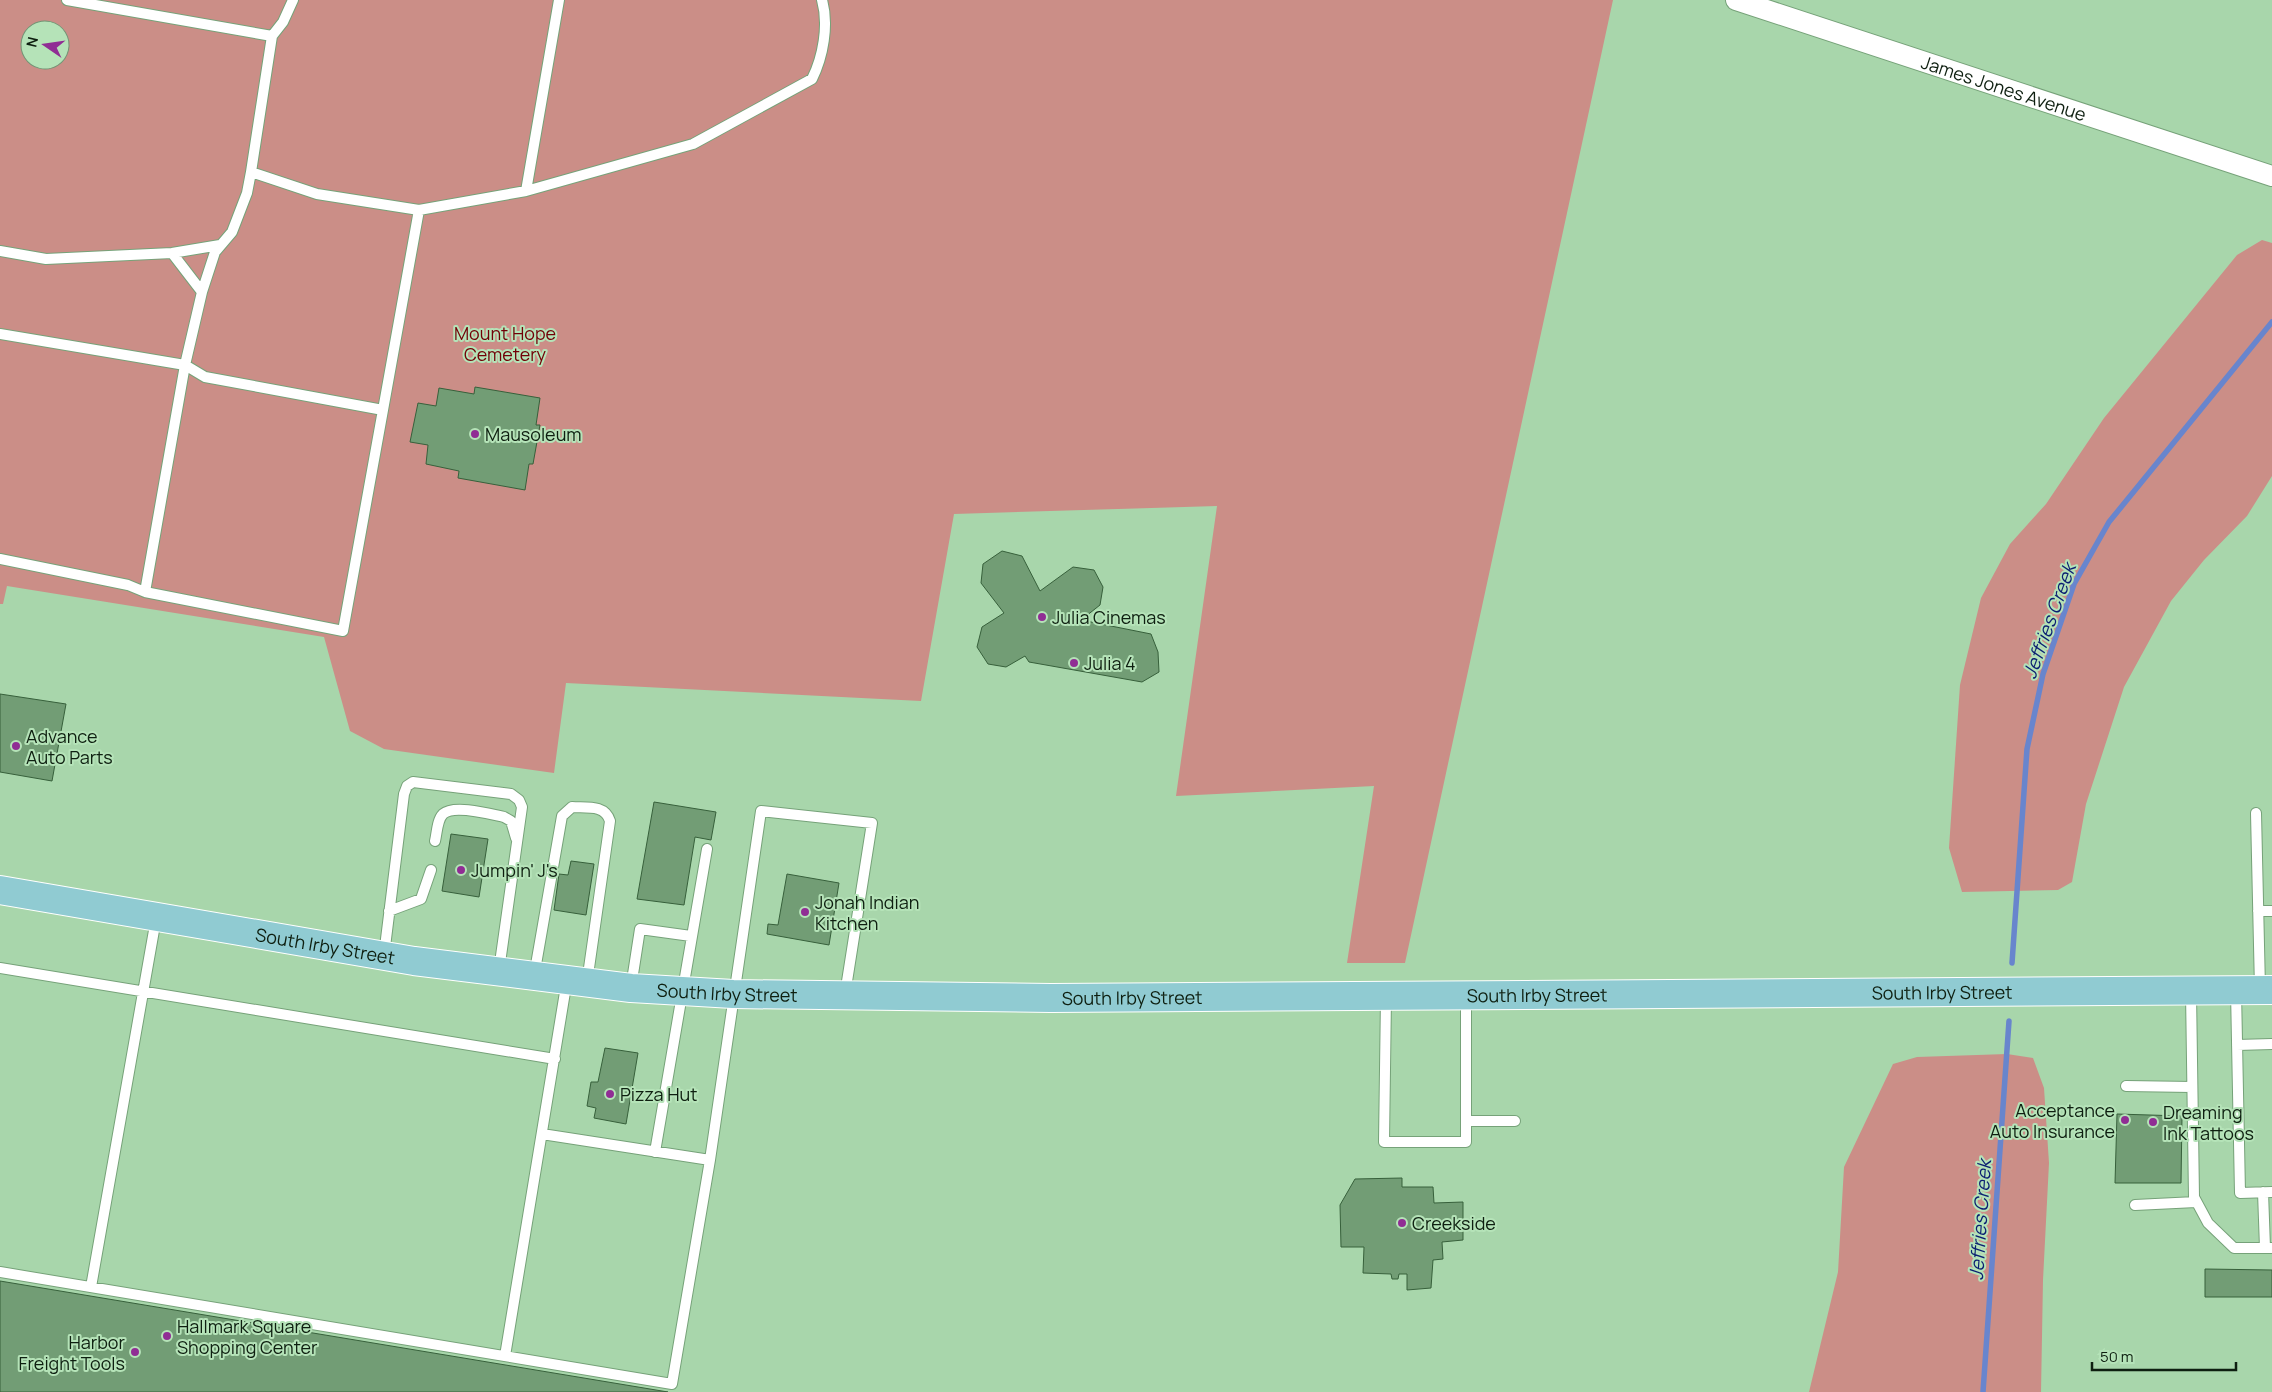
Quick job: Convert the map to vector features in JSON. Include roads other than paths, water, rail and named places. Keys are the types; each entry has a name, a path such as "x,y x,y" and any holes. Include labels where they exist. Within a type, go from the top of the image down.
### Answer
{"main road":[{"name":"South Irby Street","path":"0,890 384,955 534,976 631,988 682,992 844,997 1466,996 2256,990"}],"street":[{"name":"James Jones Avenue","path":"1736,0 2272,176"}],"lane":[{"path":"67,0 272,36"},
{"path":"145,592 185,365 202,292 210,264 220,245 232,232 246,193 251,172 272,36 283,22 293,0"},
{"path":"526,190 559,0"},
{"path":"251,172 317,194 419,210 526,190 694,144 812,80 819,64 823,39 824,9 822,0"},
{"path":"0,559 128,585 145,592 343,631 419,210"},
{"path":"0,251 46,259 172,253 220,245"},
{"path":"172,253 202,292"},
{"path":"0,334 185,365 205,377 383,410"},
{"path":"384,955 404,794 407,786 413,782 510,794 519,800 522,807 518,847 499,971"},
{"path":"505,1356 555,1059 577,981 610,821 608,814 601,809 572,807 562,816 534,976"},
{"path":"435,840 443,814 454,809 504,816 511,821 518,847"},
{"path":"0,1272 672,1384 710,1160 761,811 872,823 844,997"},
{"path":"2191,991 2194,1197 2208,1222 2234,1248 2268,1248 2267,1192 2240,1193 2237,1045 2256,990 2258,911 2256,813"},
{"path":"656,1152 707,848"},
{"path":"389,911 420,899 431,870"},
{"path":"2258,911 2272,911"},
{"path":"91,1287 156,916"},
{"path":"631,988 640,929 692,936"},
{"path":"0,968 555,1059"},
{"path":"1386,996 1384,1142 1466,1142 1466,996"},
{"path":"2237,1045 2272,1047"},
{"path":"2126,1086 2192,1087"},
{"path":"1466,1122 1515,1121"},
{"path":"542,1134 710,1160"},
{"path":"2135,1205 2196,1202"}],"waterway":[{"name":"Jeffries Creek","path":"2012,963 2027,749 2043,674 2074,584 2109,522 2272,322"},
{"name":"Jeffries Creek","path":"1983,1392 2009,1021"}],"place":[{"name":"Mausoleum","path":"475,434"},
{"name":"Julia Cinemas","path":"1042,617"},
{"name":"Julia 4","path":"1074,663"},
{"name":"Advance Auto Parts","path":"16,746"},
{"name":"Jumpin' J's","path":"461,870"},
{"name":"Jonah Indian Kitchen","path":"805,912"},
{"name":"Pizza Hut","path":"610,1094"},
{"name":"Acceptance Auto Insurance","path":"2125,1120"},
{"name":"Dreaming Ink Tattoos","path":"2153,1122"},
{"name":"Creekside","path":"1402,1223"},
{"name":"Hallmark Square Shopping Center","path":"167,1336"},
{"name":"Harbor Freight Tools","path":"135,1352"}],"park label":[{"name":"Mount Hope Cemetery","path":"505,343"}]}
